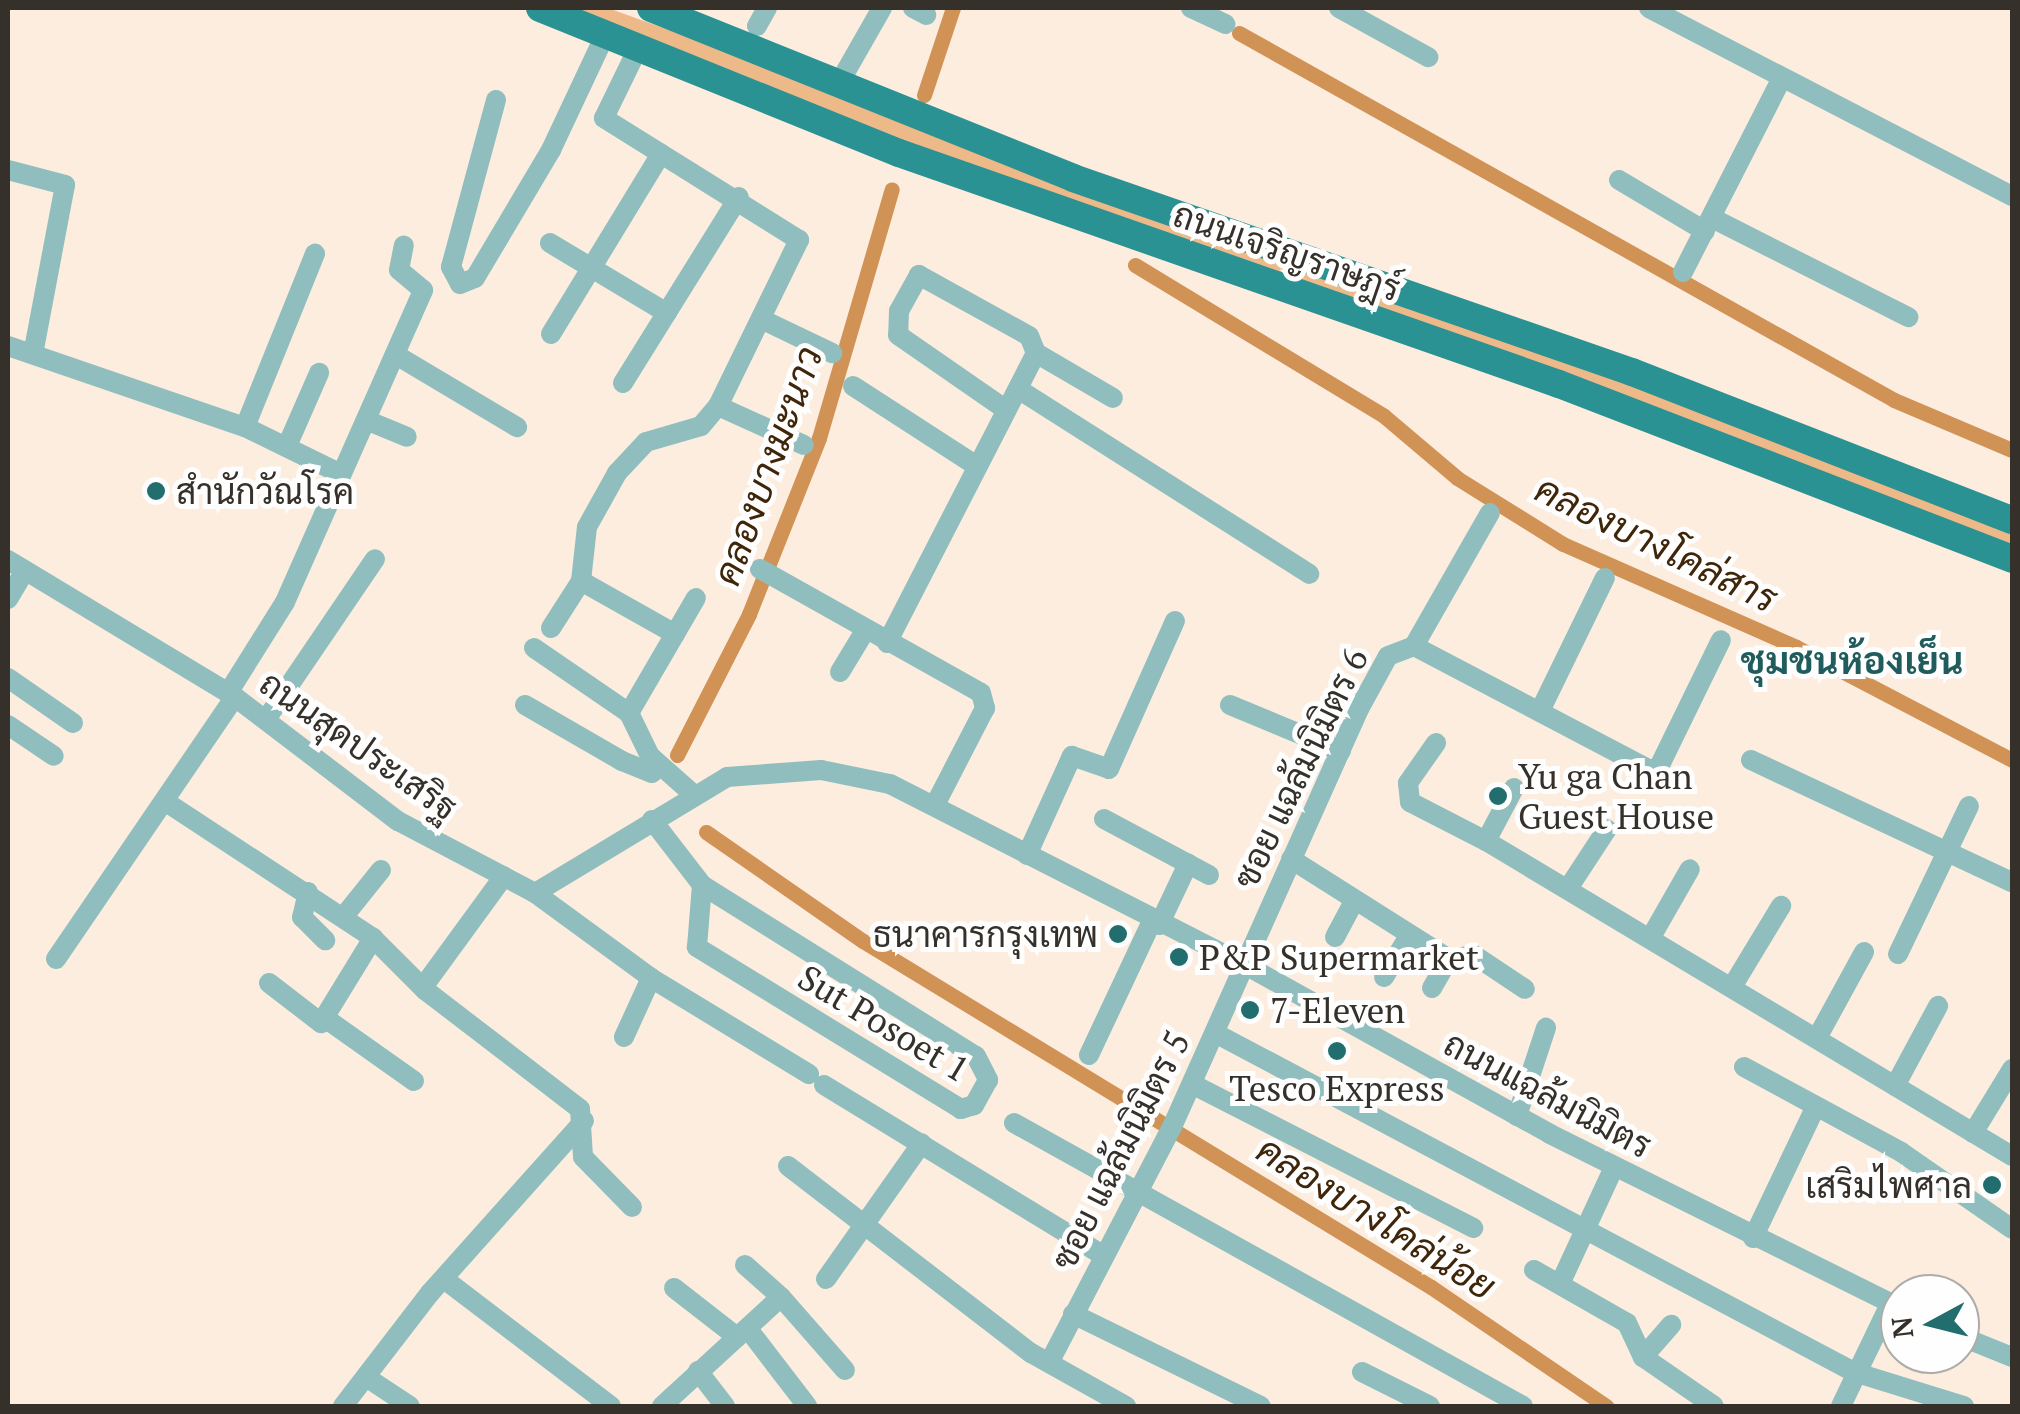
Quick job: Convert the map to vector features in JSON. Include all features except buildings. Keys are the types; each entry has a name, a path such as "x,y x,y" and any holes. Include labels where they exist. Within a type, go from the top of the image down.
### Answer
{"main road":[{"name":"ถนนเจริญราษฎร์","path":"540,8 899,153 1560,384 2012,559"},
{"name":"ถนนเจริญราษฎร์","path":"652,8 838,85 2012,520"}],"street":[{"path":"838,85 882,8"},
{"path":"1191,8 1226,24"},
{"path":"1339,8 1428,57"},
{"path":"1650,8 1781,80 2012,196"},
{"path":"496,100 451,267 460,284 474,278 550,150 605,35"},
{"path":"551,628 581,581 587,527 628,459 646,442 701,426 718,406 799,240 740,197 604,118 638,46"},
{"path":"1683,272 1781,80"},
{"path":"551,334 661,154"},
{"path":"8,170 66,185 33,354"},
{"path":"1619,180 1908,317"},
{"path":"623,383 740,197"},
{"path":"550,244 667,313"},
{"path":"56,959 166,802 285,602 423,290 400,272 404,246"},
{"path":"245,427 315,254"},
{"path":"1005,409 898,335 899,311 919,275 1029,336 1036,353 1113,398"},
{"path":"761,319 832,353"},
{"path":"8,346 245,427 341,474"},
{"path":"888,643 975,465 1036,353"},
{"path":"396,354 516,427"},
{"path":"287,446 319,373"},
{"path":"852,386 975,465"},
{"path":"1018,389 1310,574"},
{"path":"718,406 804,445"},
{"path":"366,420 407,437"},
{"name":"ซอย แฉล้มนิมิตร 6","path":"1240,962 1388,656 1414,646 1490,513"},
{"path":"267,718 375,559"},
{"path":"8,599 16,566"},
{"name":"ถนนสุดประเสริฐ","path":"16,566 267,718 398,821 536,893 651,978 1104,1256"},
{"path":"768,573 986,701 935,805"},
{"path":"1540,711 1605,578"},
{"path":"581,581 675,634"},
{"path":"629,712 696,598"},
{"path":"1026,854 1072,756 1109,769 1175,621"},
{"path":"840,672 866,629"},
{"path":"1414,646 1650,770 1721,640"},
{"path":"534,648 629,712 660,765 693,794 536,893"},
{"path":"8,678 73,723"},
{"path":"1230,705 1341,751"},
{"path":"525,706 622,762 652,773 660,765"},
{"path":"8,725 54,756"},
{"path":"1436,743 1408,783 1410,802 1569,886 2012,1156"},
{"path":"1751,760 2012,882"},
{"name":"ถนนแฉล้มนิมิตร","path":"693,794 727,778 839,771 935,805 1155,923 1240,962 1614,1167 1880,1299"},
{"path":"1486,841 1514,788"},
{"path":"166,802 374,938 423,987 580,1109 584,1160 632,1207"},
{"path":"1898,954 1969,806"},
{"path":"1104,819 1209,874"},
{"name":"Sut Posoet 1","path":"652,820 702,885 976,1056 988,1080 974,1105 961,1109 697,947 702,885"},
{"path":"1569,886 1607,829"},
{"path":"1291,860 1449,959 1474,955 1525,988"},
{"path":"1089,1056 1188,864"},
{"path":"1651,937 1690,869"},
{"path":"344,916 381,870"},
{"path":"423,987 504,876"},
{"path":"308,892 302,916 325,940"},
{"path":"1335,936 1354,902"},
{"path":"1732,987 1780,906"},
{"path":"1384,977 1409,936"},
{"path":"269,983 321,1023 374,938"},
{"path":"1817,1038 1864,952"},
{"path":"1432,988 1449,959"},
{"name":"ซอย แฉล้มนิมิตร 5","path":"1050,1364 1174,1123 1215,1032 1240,962"},
{"path":"624,1037 651,978"},
{"path":"1895,1086 1938,1006"},
{"path":"325,1018 414,1081"},
{"path":"1517,1116 1546,1028"},
{"path":"1215,1032 1586,1226 1854,1372 1964,1406"},
{"path":"1744,1067 1901,1152 2012,1229"},
{"path":"1972,1132 2012,1070"},
{"path":"1192,1084 1473,1228"},
{"path":"1753,1238 1816,1106"},
{"path":"343,1406 369,1380 444,1279 584,1122"},
{"path":"1014,1123 1140,1188 1522,1406"},
{"path":"826,1279 866,1228 922,1143"},
{"path":"788,1166 1050,1364 1126,1406"},
{"path":"1560,1284 1614,1167"},
{"path":"744,1265 781,1297 845,1370"},
{"path":"1534,1270 1627,1323 1644,1357 1714,1406"},
{"path":"444,1279 610,1406"},
{"path":"674,1288 743,1333 808,1406"},
{"path":"662,1406 781,1297"},
{"path":"1074,1314 1262,1406"},
{"path":"1644,1357 1672,1325"},
{"path":"1842,1406 1854,1372 1880,1330"},
{"path":"1980,1344 2012,1357"},
{"path":"698,1371 725,1406"},
{"path":"1362,1372 1430,1406"},
{"path":"369,1380 410,1406"}],"shaded area":[{"path":"565,8 608,8 1474,322 2012,529 2012,549 869,131"}],"waterway":[{"name":"คลองบางมะนาว","path":"924,95 953,8"},
{"path":"1239,33 1894,400 2012,450"},
{"name":"คลองบางมะนาว","path":"677,755 749,614 819,438 892,189"},
{"name":"คลองบางโคล่สาร","path":"1135,265 1384,416 1457,478 1563,544 1796,647 2012,760"},
{"name":"คลองบางโคล่น้อย","path":"706,832 863,941 1431,1287 1606,1406"}],"place":[{"name":"สำนักวัณโรค","path":"156,491"},
{"name":"Yu ga Chan Guest House","path":"1498,796"},
{"name":"ธนาคารกรุงเทพ","path":"1118,934"},
{"name":"P&P Supermarket","path":"1179,957"},
{"name":"7-Eleven","path":"1250,1010"},
{"name":"Tesco Express","path":"1337,1051"},
{"name":"เสริมไพศาล","path":"1992,1185"}],"district":[{"name":"ชุมชนห้องเย็น","path":"1852,661"}]}
